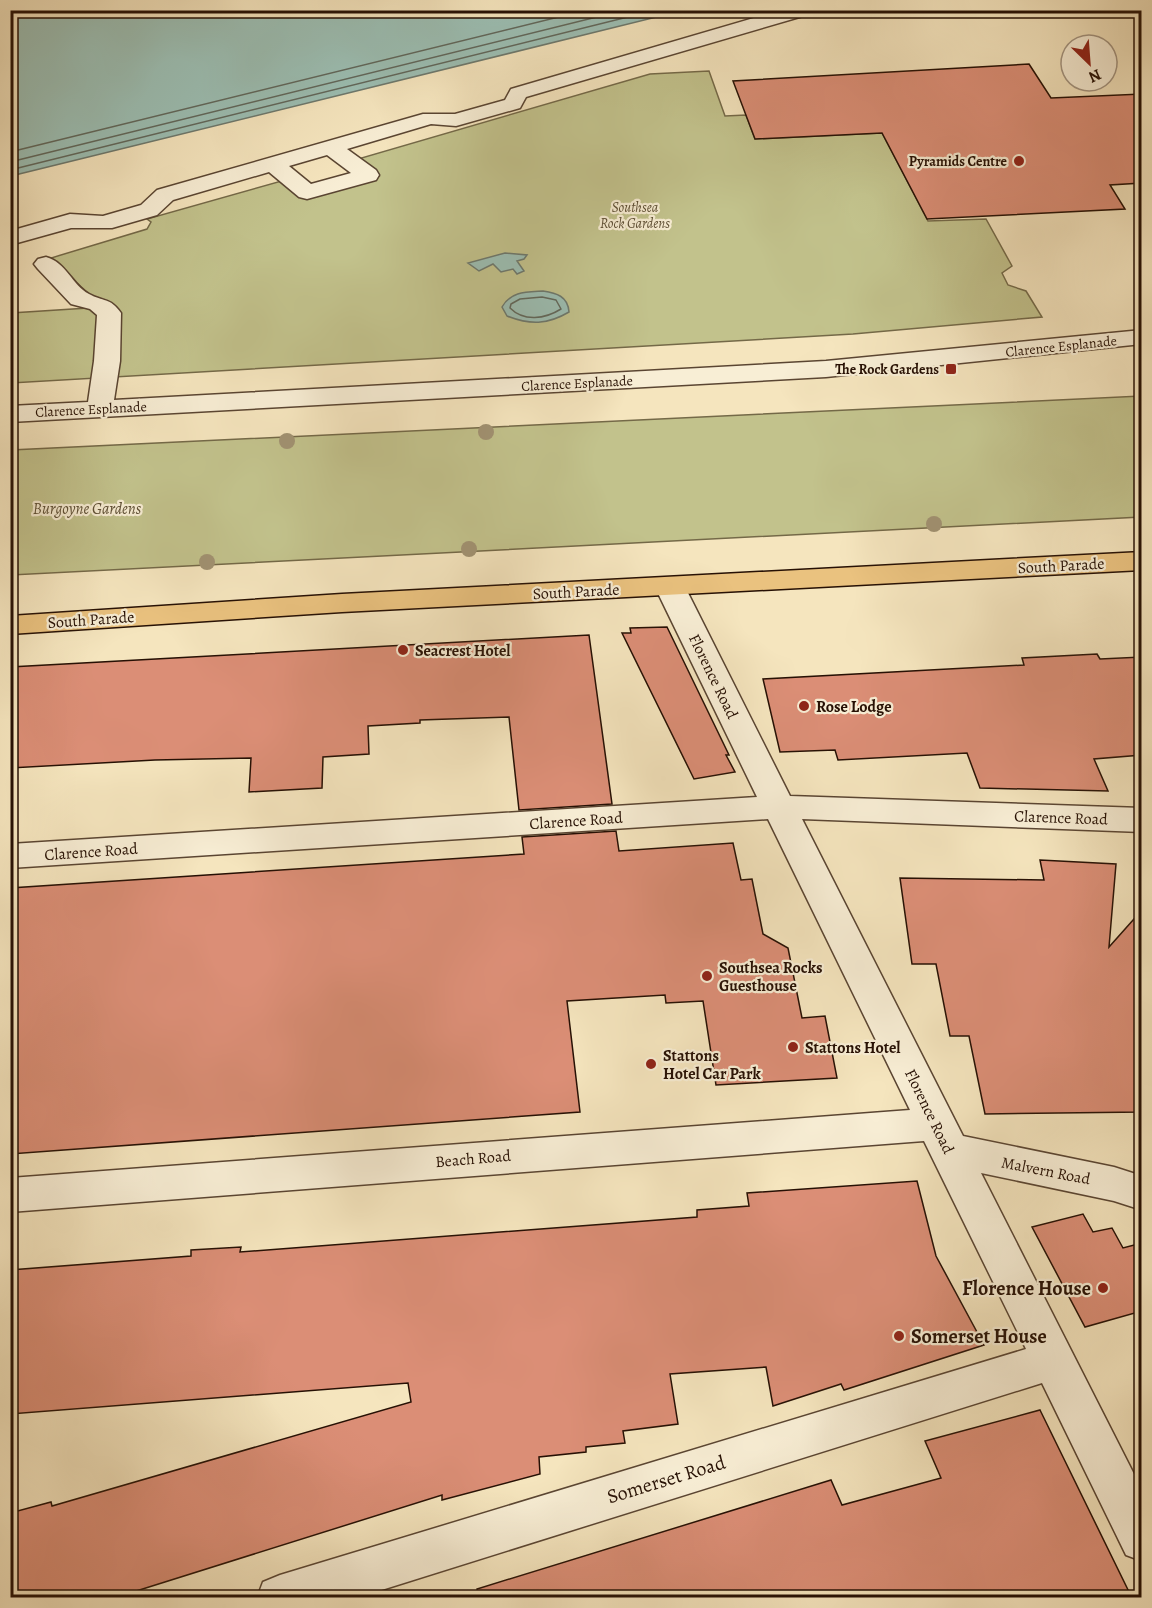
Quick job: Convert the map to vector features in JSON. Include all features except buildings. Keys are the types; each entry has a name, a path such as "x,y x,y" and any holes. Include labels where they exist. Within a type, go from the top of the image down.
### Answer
{"main road":[{"name":"South Parade","path":"10,625 342,603 1142,561"}],"street":[{"path":"10,238 70,221 86,206 134,194 165,195 430,118 456,120 513,104 518,93 803,10"},
{"path":"273,164 306,192 368,175 332,148"},
{"path":"46,264 80,299 99,304 109,313 107,362 100,409"},
{"name":"Clarence Esplanade","path":"10,414 826,369 1142,337"},
{"name":"Florence Road","path":"670,587 1142,1539"},
{"name":"Clarence Road","path":"10,856 780,807 1142,820"},
{"name":"Malvern Road","path":"943,1137 1142,1193"},
{"name":"Beach Road","path":"10,1195 943,1137"},
{"name":"Somerset Road","path":"280,1598 1053,1360"}],"green space":[{"name":"Southsea Rock Gardens","path":"709,71 725,116 746,115 755,139 882,133 928,221 986,219 1012,266 1002,273 1008,285 1026,291 1042,317 853,334 11,383 11,313 88,308 93,299 51,258 147,229 151,222 147,219 285,180 304,197 379,176 358,159 650,74"},
{"name":"Burgoyne Gardens","path":"1141,396 1141,517 11,575 11,450"}],"water":[{"path":"11,10 681,10 681,11 11,176"},
{"path":"505,253 527,255 524,259 517,261 524,271 517,274 513,269 501,272 493,264 479,271 468,263"},
{"path":"543,291 557,294 564,299 569,312 546,321 531,322 507,316 502,307 515,295"}],"place":[{"name":"Pyramids Centre","path":"1019,161"},
{"name":"The Rock Gardens","path":"951,369"},
{"name":"Seacrest Hotel","path":"403,650"},
{"name":"Rose Lodge","path":"804,706"},
{"name":"Southsea Rocks Guesthouse","path":"707,976"},
{"name":"Stattons Hotel","path":"793,1047"},
{"name":"Stattons Hotel Car Park","path":"651,1064"},
{"name":"Florence House","path":"1103,1288"},
{"name":"Somerset House","path":"899,1336"}]}
